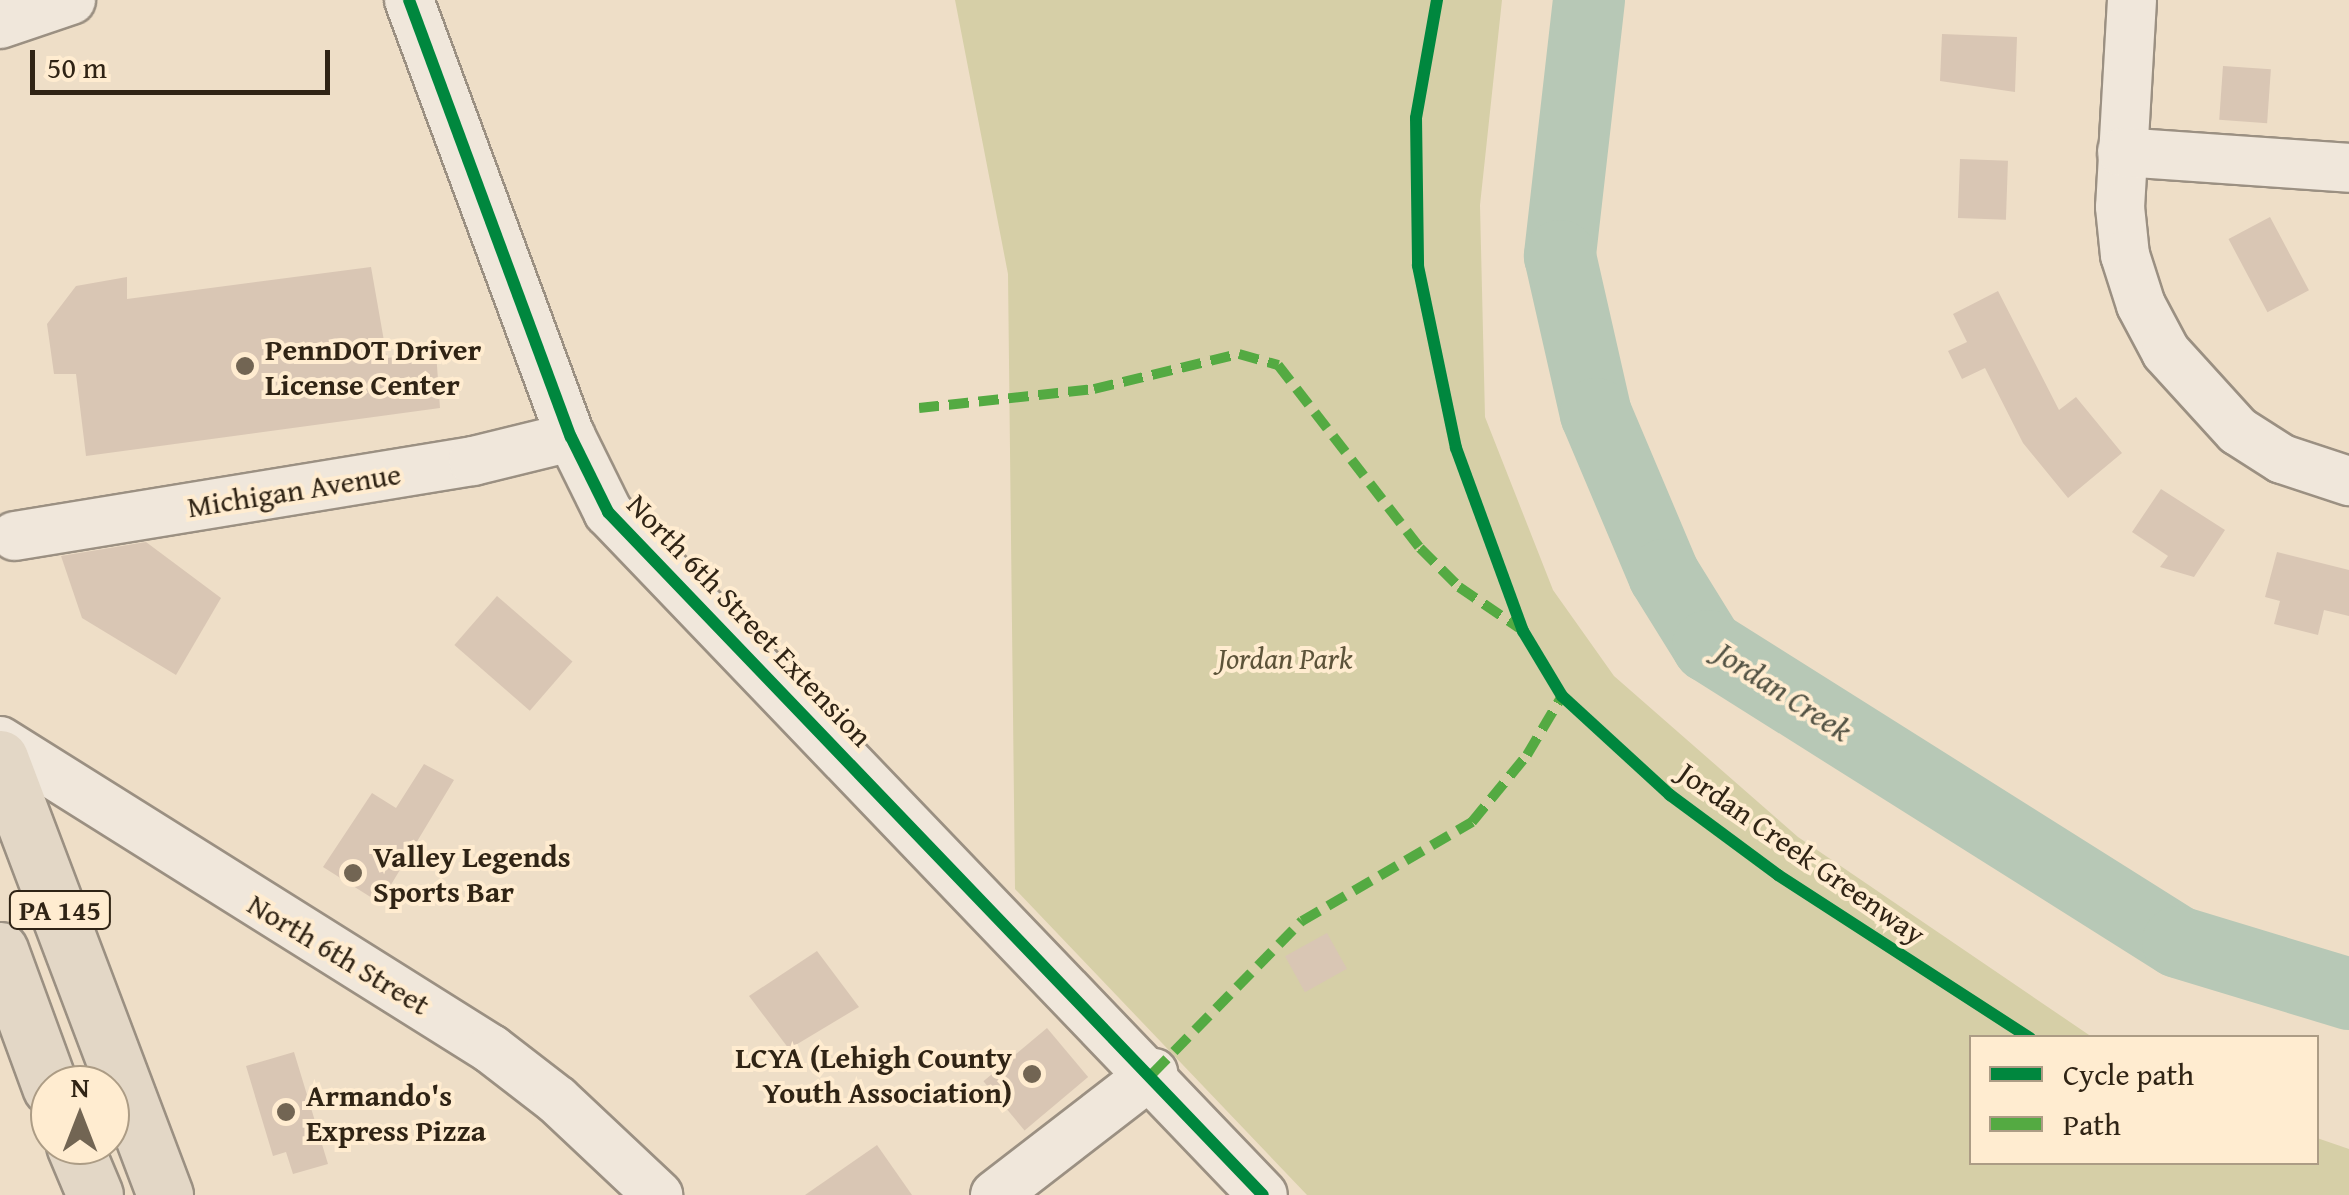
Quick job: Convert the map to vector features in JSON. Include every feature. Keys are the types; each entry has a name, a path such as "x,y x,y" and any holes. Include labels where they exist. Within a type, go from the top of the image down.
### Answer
{"main road":[{"name":"PA 145","path":"4,771 165,1195"},
{"name":"PA 145","path":"0,950 42,1065"},
{"path":"82,1165 95,1195"}],"street":[{"path":"0,24 71,0"},
{"name":"North 6th Street Extension","path":"409,0 571,437 608,512 1153,1073 1263,1195"},
{"path":"2132,0 2122,152 2125,255 2166,352 2238,431 2282,459 2349,481"},
{"path":"2122,152 2349,168"},
{"name":"Michigan Avenue","path":"15,536 473,461 571,437"},
{"name":"North 6th Street","path":"4,771 491,1049 557,1100 658,1195"},
{"path":"995,1195 1153,1073"}],"green space":[{"name":"Jordan Park","path":"955,0 1502,0 1480,205 1485,417 1553,590 1614,676 1798,837 2089,1035 1969,1035 1969,1165 2319,1165 2319,1139 2349,1149 2349,1195 1307,1195 1015,889 1008,274"}],"building":[{"path":"1942,34 2017,37 2015,92 1940,81"},
{"path":"2223,66 2271,69 2267,123 2219,120"},
{"path":"1960,159 2008,161 2006,220 1958,218"},
{"path":"2270,217 2309,290 2267,312 2229,239"},
{"name":"PennDOT Driver License Center","path":"371,267 387,358 436,352 440,408 86,456 76,374 54,374 47,324 76,286 127,277 127,299"},
{"path":"1998,291 2059,410 2076,397 2122,453 2068,498 2023,443 1985,368 1962,379 1948,351 1967,342 1953,314"},
{"path":"2161,489 2225,530 2194,577 2160,567 2168,556 2132,532"},
{"path":"146,542 221,598 176,675 82,618 61,556"},
{"path":"2277,552 2349,570 2349,616 2324,610 2318,635 2274,624 2280,601 2265,597"},
{"path":"497,596 572,662 530,711 454,645"},
{"path":"424,764 454,780 380,903 323,867 372,793 396,808"},
{"path":"1327,933 1347,969 1305,992 1285,956"},
{"path":"817,951 859,1007 789,1049 749,996"},
{"name":"LCYA (Lehigh County Youth Association)","path":"1047,1028 1088,1077 1025,1130 983,1081"},
{"name":"Armando's Express Pizza","path":"294,1052 328,1164 293,1174 286,1152 273,1156 246,1066"},
{"path":"877,1145 912,1195 805,1195"}],"waterway":[{"name":"Jordan Creek","path":"1589,0 1560,256 1596,414 1664,575 1708,646 2178,942 2349,994"}],"marked path":[{"path":"919,408 1094,389 1239,354 1278,365 1420,548 1459,587 1519,628"},
{"path":"1153,1073 1302,921 1472,822 1527,755 1562,696"}],"cycle path":[{"path":"409,0 571,437 608,512 1263,1195"},
{"name":"Jordan Creek Greenway","path":"1437,0 1416,118 1418,266 1456,448 1523,631 1562,696 1670,795 1778,875 2025,1035"}],"place":[{"name":"PennDOT Driver License Center","path":"245,366"},
{"name":"Valley Legends Sports Bar","path":"353,873"},
{"name":"LCYA (Lehigh County Youth Association)","path":"1032,1074"},
{"name":"Armando's Express Pizza","path":"286,1112"}]}
